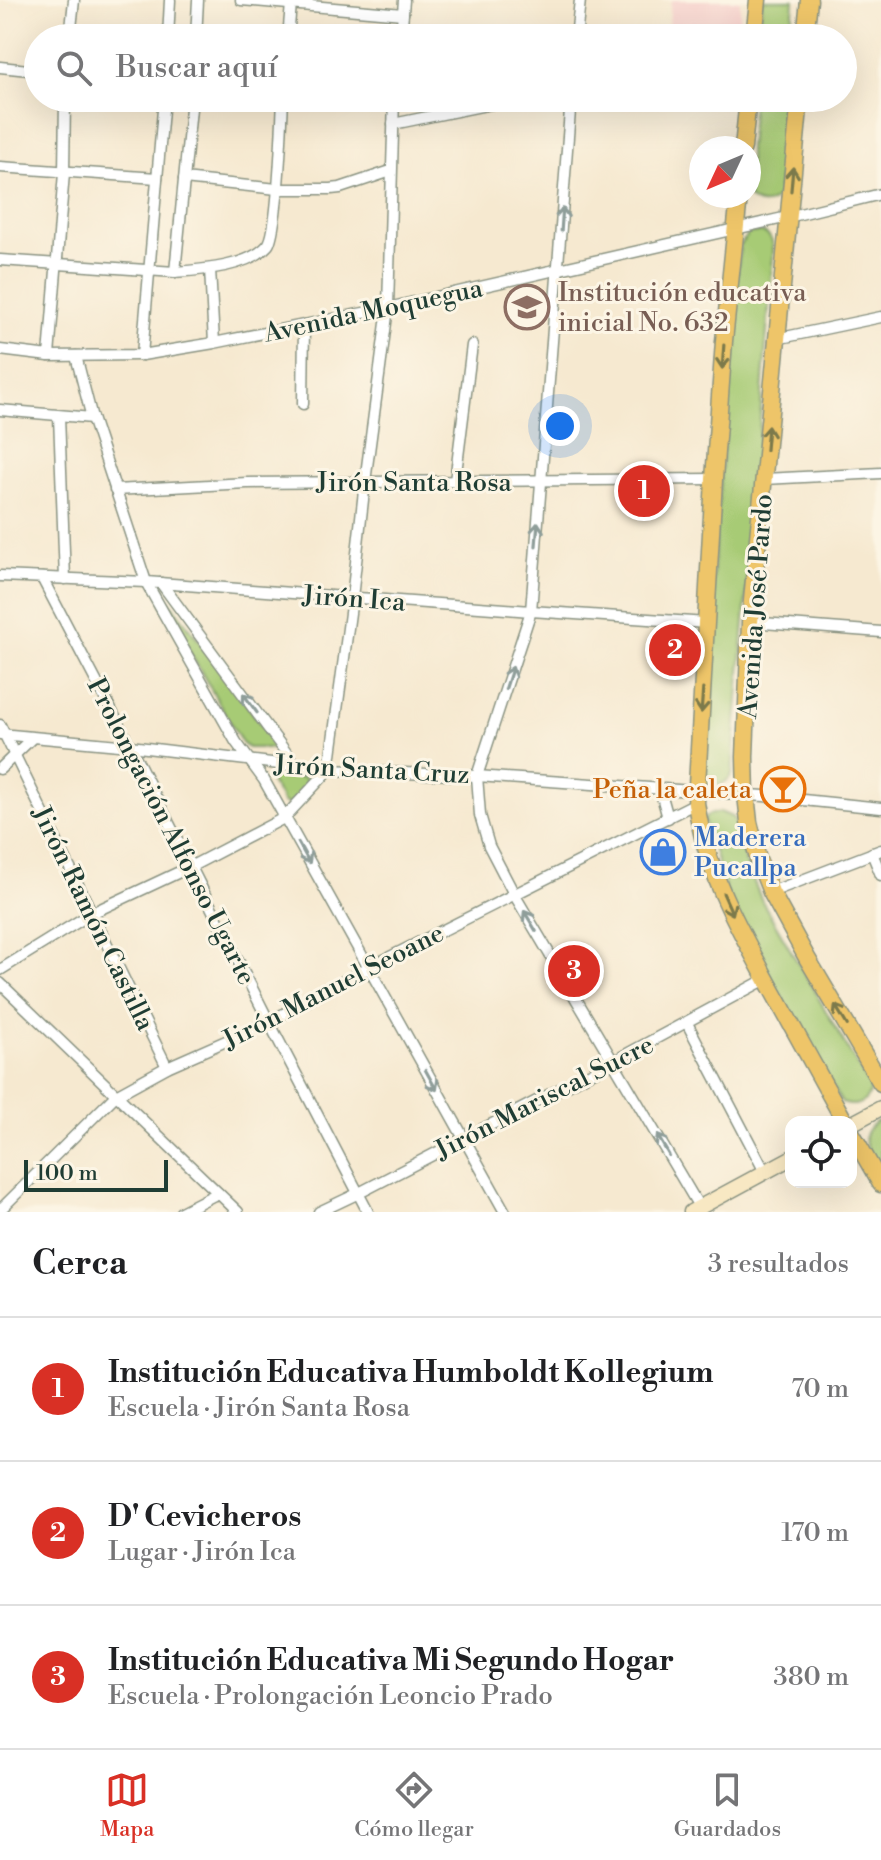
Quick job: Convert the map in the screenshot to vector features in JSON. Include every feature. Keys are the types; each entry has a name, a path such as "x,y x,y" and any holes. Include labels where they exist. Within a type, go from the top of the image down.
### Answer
{"main road":[{"path":"755,24 758,0"},
{"path":"806,24 809,0"},
{"path":"744,136 747,112"},
{"name":"Avenida José Pardo","path":"799,112 750,622 746,795 758,859 771,892 881,1083"},
{"name":"Avenida José Pardo","path":"738,208 714,479 696,798 701,835 712,870 731,912 842,1116"},
{"path":"857,1121 881,1108"},
{"path":"857,1142 881,1184"},
{"path":"698,1210 785,1161"}],"street":[{"path":"71,24 74,0"},
{"path":"169,24 170,0"},
{"path":"197,24 198,0"},
{"path":"241,0 403,14"},
{"path":"402,24 404,0"},
{"path":"577,24 580,0"},
{"path":"289,24 291,4"},
{"path":"0,67 24,70"},
{"path":"49,356 64,173 65,112"},
{"path":"142,355 163,112"},
{"path":"175,272 191,112"},
{"path":"0,260 175,272 210,269 260,252 271,241 282,112"},
{"path":"0,970 92,913 284,818 329,770 388,308 393,112"},
{"path":"393,124 452,112"},
{"path":"570,112 531,611 477,776 480,815 489,846 514,894 698,1210"},
{"path":"0,167 157,178"},
{"path":"184,179 277,189 340,188 391,171"},
{"name":"Avenida Moquegua","path":"0,350 49,356 142,355 214,343 388,308 881,194"},
{"path":"210,269 214,343"},
{"path":"776,339 881,317"},
{"path":"303,404 304,325"},
{"path":"455,481 472,345"},
{"path":"76,356 92,418 146,582 236,742 264,780 505,1212"},
{"path":"0,410 92,418"},
{"path":"59,416 65,579"},
{"path":"764,479 881,473"},
{"name":"Jirón Santa Rosa","path":"115,490 247,483 714,479"},
{"name":"Jirón Ica","path":"0,576 146,582 707,623"},
{"name":"Prolongación Alfonso Ugarte","path":"42,578 368,1212"},
{"path":"161,583 296,766"},
{"path":"750,622 881,632"},
{"name":"Jirón Santa Cruz","path":"2,731 32,738 130,746 329,770 477,776 660,789 696,798 746,795 881,808"},
{"name":"Jirón Ramón Castilla","path":"2,731 167,1067"},
{"path":"0,769 32,738"},
{"path":"660,789 668,818"},
{"name":"Jirón Manuel Seoane","path":"0,1210 116,1095 167,1067 269,1022 368,968 668,818 696,798"},
{"path":"771,892 876,851 881,875"},
{"name":"Jirón Mariscal Sucre","path":"319,1212 687,1023 766,979"},
{"path":"0,983 238,1212"},
{"path":"687,1023 765,1172"},
{"path":"181,1212 218,1193"}],"shaded area":[{"path":"671,0 740,0 740,24 669,24"}],"green space":[{"path":"762,0 794,0 792,24 760,24"},
{"path":"752,112 785,112 778,196 767,204 761,204 761,136 750,136"},
{"path":"761,232 770,238 773,251 732,774 722,784 714,785 702,779 715,548 740,245 749,233"},
{"path":"167,600 273,740 273,748 248,748 242,743 162,604"},
{"path":"274,774 306,778 306,785 290,805 283,803 270,781"},
{"path":"720,812 732,817 736,823 745,861 762,901 870,1087 861,1103 842,1103 731,906 704,819"},
{"path":"881,1121 881,1171 865,1139 870,1127"}],"place":[{"name":"Institución educativa inicial No. 632","path":"527,307"},
{"name":"Institución Educativa Humboldt Kollegium","path":"644,491"},
{"name":"D' Cevicheros","path":"675,650"},
{"name":"Peña la caleta","path":"783,789"},
{"name":"Maderera Pucallpa","path":"663,852"},
{"name":"Institución Educativa Mi Segundo Hogar","path":"574,971"}]}
